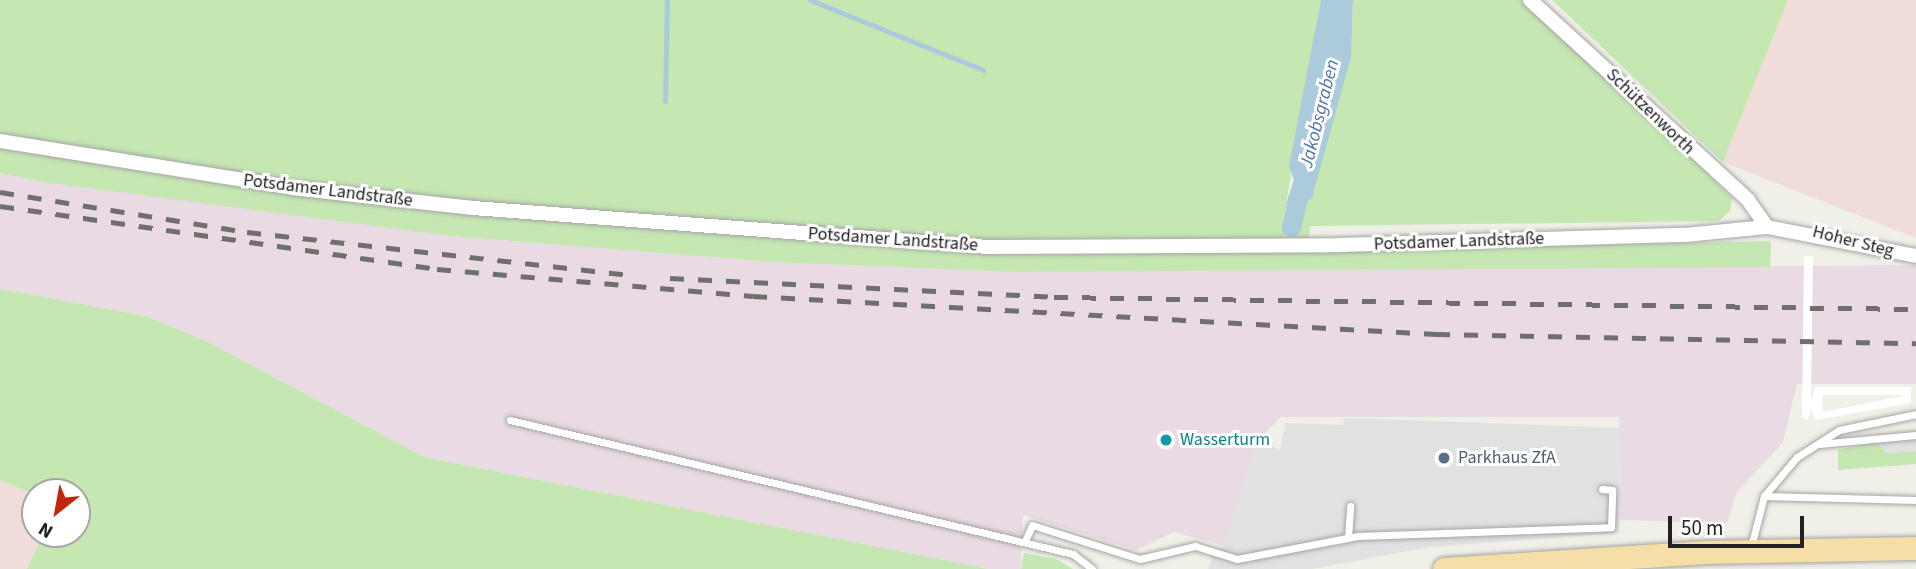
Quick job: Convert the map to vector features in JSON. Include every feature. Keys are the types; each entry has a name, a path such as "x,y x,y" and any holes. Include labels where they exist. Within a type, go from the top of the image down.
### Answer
{"main road":[{"path":"1444,569 1470,565 1747,560 1916,548"}],"street":[{"name":"Schützenworth","path":"1530,0 1748,200 1767,227"},
{"name":"Potsdamer Landstraße","path":"0,141 292,188 473,208 988,247 1450,242 1790,228"},
{"name":"Hoher Steg","path":"1790,228 1916,256"}],"lane":[{"path":"1747,560 1765,496 1784,468 1839,430 1916,414"},
{"path":"510,420 1026,541 1073,554 1092,569"},
{"path":"1815,445 1916,435"},
{"path":"1026,541 1032,525 1140,559 1195,546 1237,559 1348,538 1611,527 1612,490 1602,489"},
{"path":"1765,496 1916,500"},
{"path":"1348,538 1350,506"}],"shaded area":[{"path":"1788,0 1916,0 1916,238 1723,162"},
{"path":"0,173 450,236 773,262 1015,272 1916,265 1916,384 1797,384 1783,442 1737,492 1727,523 1620,520 1619,417 1281,417 1258,440 1225,546 1174,532 1136,550 1023,515 1021,569 988,569 424,457 210,343 146,316 0,289"},
{"path":"1344,418 1620,428 1619,533 1430,547 1312,569 1208,569 1214,552 1225,545 1258,440 1280,450 1286,423 1343,425"},
{"path":"1916,439 1916,451 1887,453 1875,442"},
{"path":"0,480 21,489 21,548 37,548 27,569 0,569"}],"green space":[{"path":"0,0 1321,0 1286,204 1351,57 1353,0 1521,0 1547,16 1732,198 1730,211 1719,221 1310,226 1308,252 1771,241 1770,267 1015,272 772,262 450,236 43,182 0,173"},
{"path":"1552,0 1788,0 1723,162"},
{"path":"0,289 146,316 210,343 424,457 988,569 27,569 37,548 91,548 91,478 21,478 21,489 0,480"},
{"path":"1875,442 1887,453 1916,451 1916,464 1838,470 1838,450"},
{"path":"1024,553 1056,559 1073,569 1021,569"}],"water":[{"path":"1321,0 1353,0 1351,57 1312,198 1292,211 1286,204 1294,180 1289,166"}],"pier":[{"path":"1804,256 1813,256 1811,401 1815,387 1911,387 1911,403 1816,420 1811,409 1808,420 1802,417","holes":["1822,395 1903,396 1823,412"]}],"waterway":[{"path":"665,101 667,0"},
{"path":"810,0 983,70"},
{"name":"Jakobsgraben","path":"1291,227 1301,187"}],"railway":[{"path":"0,192 247,232 628,275"},
{"path":"0,206 437,269 753,296 1436,334 1916,343"},
{"path":"670,278 1054,297 1916,309"}],"place":[{"name":"Wasserturm","path":"1166,440"},
{"name":"Parkhaus ZfA","path":"1444,458"}]}
